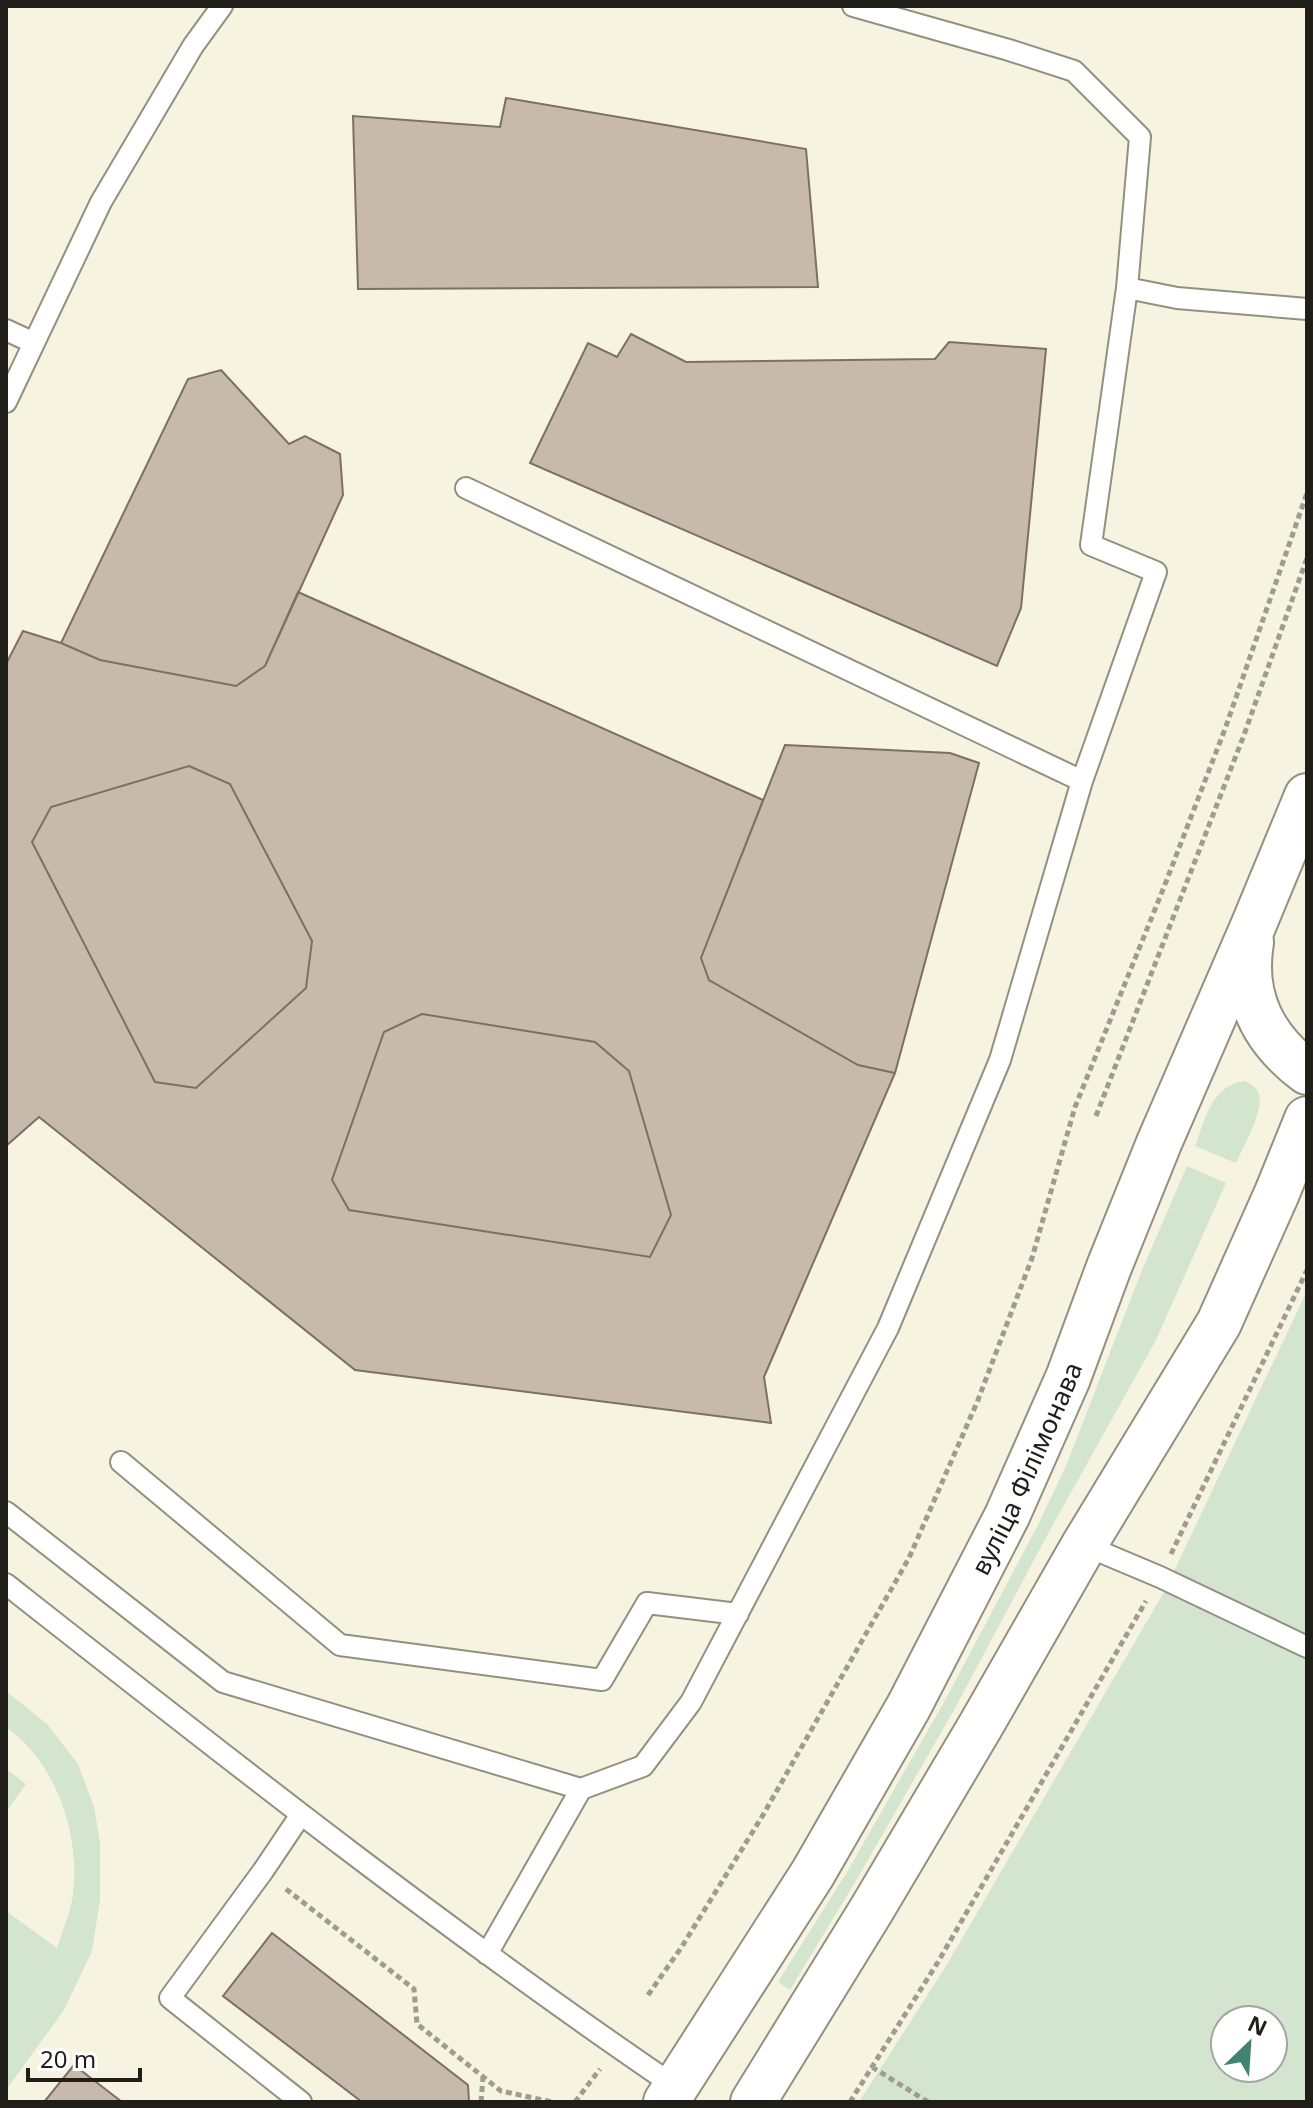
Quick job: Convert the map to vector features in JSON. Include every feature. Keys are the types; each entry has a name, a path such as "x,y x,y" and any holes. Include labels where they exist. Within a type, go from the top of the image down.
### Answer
{"main road":[{"name":"вуліца Філімонава","path":"680,2097 909,1706 1007,1516 1068,1378 1159,1143 1307,796"},
{"path":"1254,924 1248,982 1259,1014 1270,1037 1286,1056 1307,1072"},
{"path":"753,2102 872,1909 1084,1545 1219,1323 1307,1119"}],"lane":[{"path":"6,402 101,202 193,46 222,6"},
{"path":"6,1512 223,1682 581,1789 643,1766 691,1702 888,1328 1000,1060 1082,781 1156,572 1091,545 1127,288 1140,137 1074,71 853,6"},
{"path":"1127,288 1177,298 1307,309"},
{"path":"6,330 34,343"},
{"path":"466,488 1082,781"},
{"path":"121,1462 340,1645 602,1680 647,1603 738,1614"},
{"path":"1084,1545 1160,1577 1307,1647"},
{"path":"6,1584 300,1816 680,2097"},
{"path":"487,1954 581,1789"},
{"path":"300,1816 170,1998 301,2102"}],"path":[{"path":"648,1995 681,1948 763,1815 909,1558 978,1400 1032,1258 1075,1107 1225,729 1307,493"},
{"path":"1096,1116 1244,735 1307,558"},
{"path":"850,2102 938,1962 1160,1577 1307,1270"},
{"path":"263,1871 414,1989 417,2024 501,2091 552,2102"},
{"path":"575,2102 603,2065"},
{"path":"872,2067 928,2102"},
{"path":"481,2102 483,2076"}],"green space":[{"path":"1245,1081 1257,1090 1260,1102 1256,1119 1236,1163 1195,1146 1217,1096 1234,1084"},
{"path":"1187,1166 1226,1183 1156,1340 954,1710 790,1990 778,1982 847,1872 943,1704 1038,1525 1066,1466 1142,1270"},
{"path":"1307,1291 1307,2102 859,2102 946,1966 1164,1592"},
{"path":"6,1691 47,1724 78,1764 94,1807 100,1842 100,1900 92,1951 64,2010 6,2090 6,1911 57,1948 71,1906 74,1877 73,1852 62,1804 40,1761 6,1727"},
{"path":"6,1769 26,1784 6,1812"}],"building":[{"path":"506,98 806,149 818,287 358,289 353,116 500,127"},
{"path":"631,334 686,362 935,359 949,342 1046,349 1021,608 997,666 530,463 588,343 617,357"},
{"path":"221,370 289,444 305,436 340,454 343,495 265,666 236,686 100,660 61,643 188,379"},
{"path":"298,592 763,800 701,958 709,980 858,1065 895,1073 764,1377 771,1423 355,1370 39,1117 6,1146 6,664 23,631 100,660 236,686 265,666"},
{"path":"785,745 950,753 979,763 895,1073 858,1065 709,980 701,958"},
{"path":"189,766 230,784 312,941 306,988 196,1088 155,1082 32,842 51,807"},
{"path":"422,1014 595,1042 629,1071 671,1215 650,1257 349,1210 332,1180 384,1032"},
{"path":"272,1933 468,2085 469,2102 362,2102 223,1996"},
{"path":"74,2065 122,2102 44,2102"}]}
